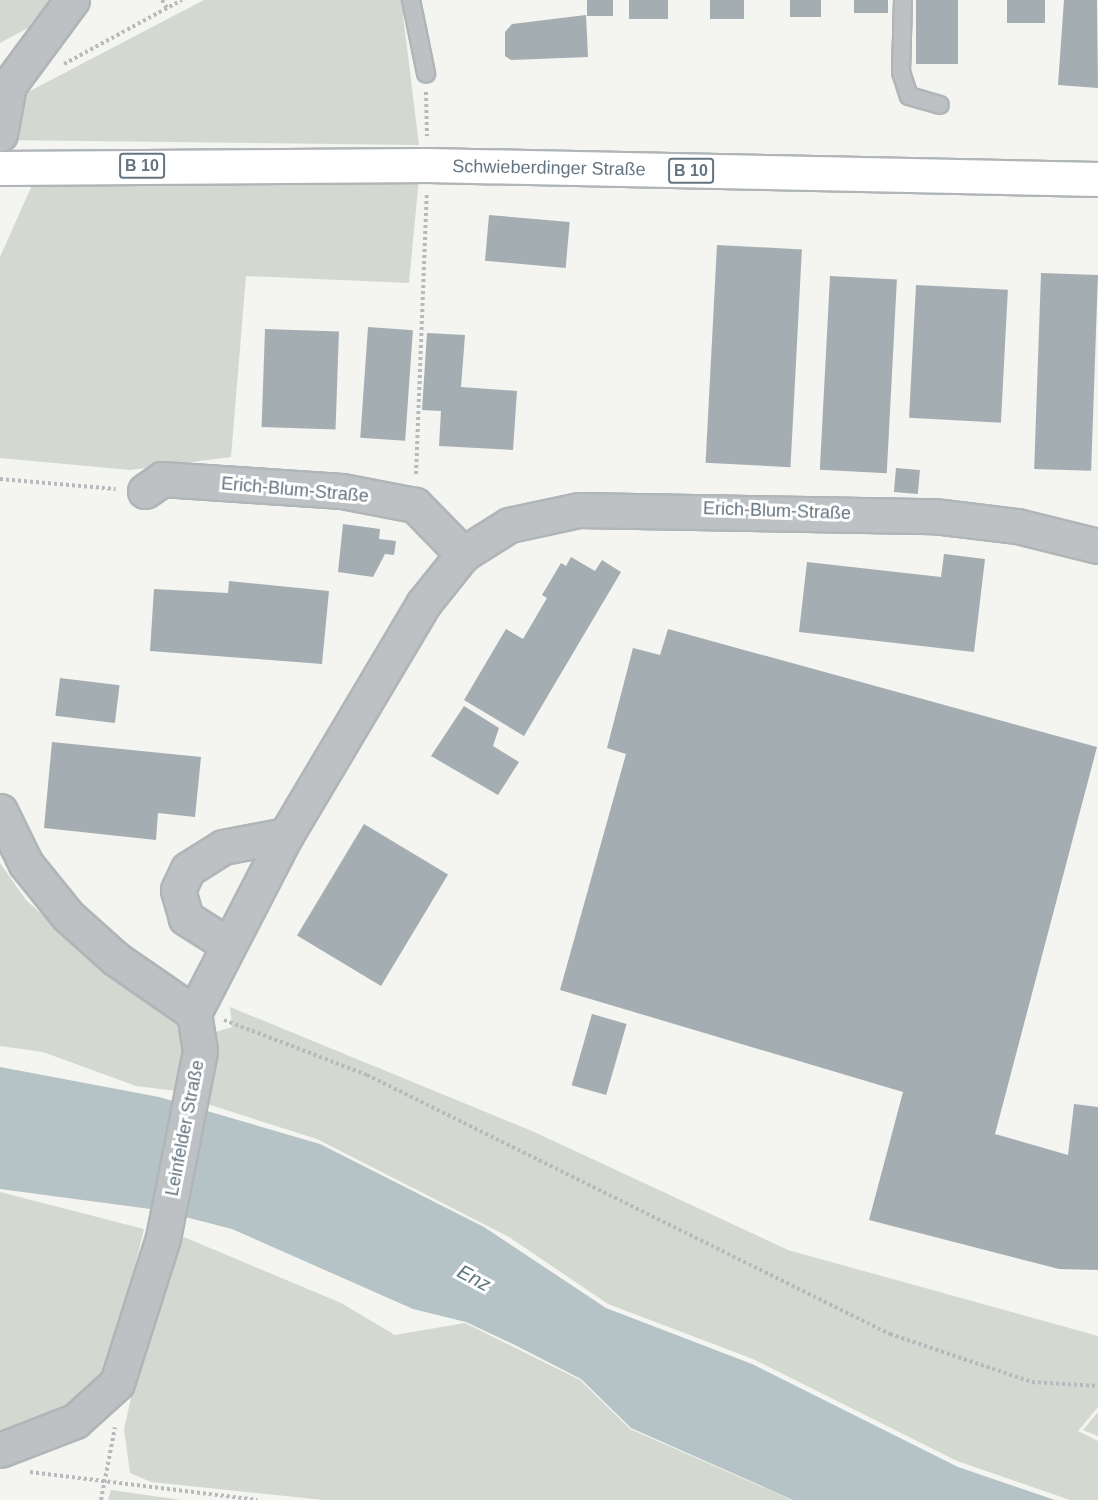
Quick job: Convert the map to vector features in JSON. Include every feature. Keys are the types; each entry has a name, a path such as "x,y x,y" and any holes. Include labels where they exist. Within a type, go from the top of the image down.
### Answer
{"main road":[{"name":"Schwieberdinger Straße","path":"0,168 428,165 1098,179"}],"street":[{"path":"0,134 5,83 72,0"},
{"name":"Erich-Blum-Straße","path":"145,491 162,479 342,491 415,505"},
{"path":"415,505 463,554"},
{"name":"Erich-Blum-Straße","path":"194,1013 227,944 286,835 423,604 463,554 509,525 579,510 934,516 1017,525 1098,546"},
{"path":"0,811 26,864 68,916 116,959 194,1013"},
{"path":"227,944 186,918 178,890 188,870 223,847 286,835"},
{"name":"Leinfelder Straße","path":"117,1383 163,1238 200,1052 194,1013"},
{"path":"11,1461 75,1421 117,1383"}],"lane":[{"path":"411,0 426,74"},
{"path":"903,0 901,72 909,96 940,105"}],"path":[{"path":"162,0 167,8"},
{"path":"60,67 182,0"},
{"path":"415,505 428,165 426,74"},
{"path":"0,479 145,491"},
{"path":"194,1013 243,1023 368,1075 891,1334 1032,1382 1098,1386"},
{"path":"101,1500 117,1383"},
{"path":"11,1461 105,1479 257,1500"}],"shaded area":[{"path":"0,0 51,0 28,28 0,43"},
{"path":"204,0 409,0 403,15 419,145 0,140 0,113 28,92"},
{"path":"419,178 409,283 246,276 231,457 130,470 0,458 0,257 33,183"},
{"path":"0,863 26,900 107,972 169,1010 181,1026 184,1057 176,1091 136,1086 43,1052 0,1046"},
{"path":"230,1007 532,1131 788,1250 1098,1336 1098,1407 1078,1431 1098,1441 1098,1500 1070,1500 957,1461 753,1359 608,1304 509,1237 317,1139 207,1104 209,1034 232,1027"},
{"path":"0,1192 144,1229 114,1353 97,1381 83,1400 0,1440"},
{"path":"179,1235 341,1303 395,1335 465,1323 580,1380 630,1429 792,1500 324,1500 151,1482 130,1473 124,1429 144,1340"},
{"path":"1098,1412 1098,1436 1083,1430"},
{"path":"111,1490 181,1500 108,1500"}],"water":[{"name":"Enz","path":"0,1067 159,1097 320,1144 484,1227 606,1308 752,1364 958,1467 1055,1500 793,1500 631,1428 581,1379 515,1345 466,1322 413,1309 232,1229 158,1210 0,1189"}],"building":[{"path":"587,0 613,0 613,16 587,16"},
{"path":"629,0 668,0 668,19 629,19"},
{"path":"710,0 744,0 744,19 710,19"},
{"path":"790,0 821,0 821,17 790,17"},
{"path":"854,0 888,0 888,13 854,13"},
{"path":"916,0 958,0 958,64 916,64"},
{"path":"1007,0 1045,0 1045,23 1007,23"},
{"path":"1064,0 1097,0 1098,88 1058,85"},
{"path":"586,15 588,57 511,60 505,56 505,32 512,24"},
{"path":"489,215 570,222 566,268 485,261"},
{"path":"717,245 802,249 790,467 706,463"},
{"path":"1041,273 1098,275 1091,471 1034,469"},
{"path":"830,276 897,280 887,473 820,470"},
{"path":"916,285 1008,290 1001,423 909,418"},
{"path":"368,327 413,330 405,441 360,438"},
{"path":"265,329 339,332 336,430 262,427"},
{"path":"427,333 465,335 461,387 517,391 513,450 439,446 441,411 422,410"},
{"path":"896,468 920,470 918,494 894,492"},
{"path":"343,524 380,529 379,539 396,541 394,555 385,554 373,577 338,572"},
{"path":"944,554 985,559 974,652 799,632 807,562 941,577"},
{"path":"571,557 595,571 602,560 621,572 524,736 464,700 506,629 523,639 547,598 542,595 561,563 566,566"},
{"path":"229,581 329,591 322,664 150,651 154,589 228,593"},
{"path":"668,629 1097,747 995,1134 1068,1155 1074,1104 1098,1107 1098,1270 1059,1269 869,1220 903,1092 560,990 626,754 607,748 633,648 660,655"},
{"path":"60,678 120,685 115,723 55,716"},
{"path":"464,706 499,728 493,746 519,762 498,795 431,756"},
{"path":"52,742 201,757 195,817 158,813 156,840 44,828"},
{"path":"364,824 448,874 381,986 297,935"},
{"path":"592,1014 627,1024 606,1095 572,1085"}]}
